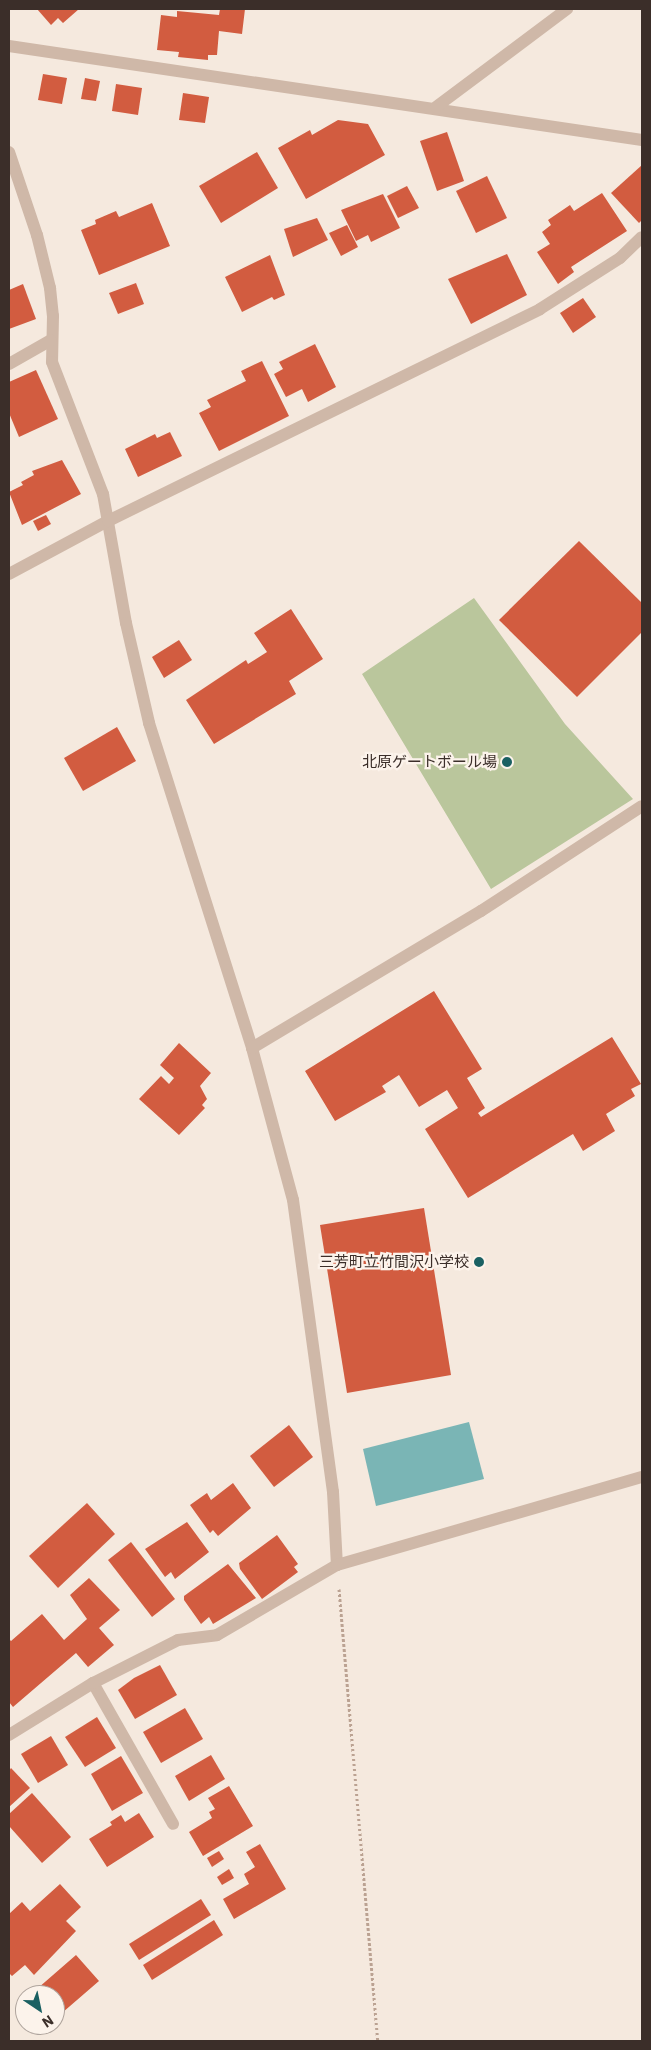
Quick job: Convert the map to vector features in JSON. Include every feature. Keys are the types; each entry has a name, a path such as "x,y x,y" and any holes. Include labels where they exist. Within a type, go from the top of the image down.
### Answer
{"street":[{"path":"436,107 567,9"},
{"path":"9,46 436,107 642,140"},
{"path":"9,152 46,270 53,316 52,362 103,494 126,623 150,723 252,1048 293,1200 333,1492 337,1564"},
{"path":"9,574 108,521 540,309 620,258 642,237"},
{"path":"9,364 51,340"},
{"path":"252,1048 481,911 642,806"},
{"path":"9,1735 93,1683 178,1640 217,1635 337,1564 642,1476"},
{"path":"93,1683 173,1824"}],"path":[{"path":"337,1564 378,2041"}],"green space":[{"name":"北原ゲートボール場","path":"474,598 565,724 633,799 491,889 362,674"}],"water":[{"path":"469,1422 484,1479 376,1506 363,1449"}],"building":[{"path":"37,9 79,9 63,23 58,18 51,25"},
{"path":"220,9 245,9 242,34 219,31 217,55 208,55 208,60 178,57 179,52 157,50 161,15 177,17 177,11 219,15"},
{"path":"43,74 67,78 62,104 38,100"},
{"path":"85,78 100,81 96,101 81,99"},
{"path":"116,84 142,88 138,115 112,111"},
{"path":"183,93 209,97 205,123 179,120"},
{"path":"338,120 368,124 385,155 306,199 278,148 310,130 312,135"},
{"path":"447,132 464,181 437,191 420,141"},
{"path":"257,152 278,188 221,223 199,186"},
{"path":"642,165 642,220 639,223 611,193"},
{"path":"487,176 507,218 476,233 456,191"},
{"path":"407,186 419,208 398,218 387,196"},
{"path":"602,193 627,231 571,267 574,272 558,284 537,252 550,244 542,232 551,225 548,220 570,205 574,211"},
{"path":"383,194 400,228 371,242 368,235 356,241 341,210"},
{"path":"152,203 170,246 99,275 81,230 96,224 95,220 116,211 119,217"},
{"path":"317,218 328,240 293,257 284,229"},
{"path":"347,225 358,247 341,256 329,233"},
{"path":"507,254 527,295 471,324 448,279"},
{"path":"270,255 285,295 274,300 272,297 242,312 225,277"},
{"path":"136,283 144,304 118,314 109,293"},
{"path":"23,284 36,319 9,329 9,290"},
{"path":"583,298 596,317 573,333 560,313"},
{"path":"315,344 336,387 308,402 302,389 286,397 274,374 283,369 279,362"},
{"path":"262,361 289,416 219,451 199,413 211,407 207,400 246,381 241,371"},
{"path":"36,370 58,419 19,437 9,413 9,382"},
{"path":"170,432 182,456 138,477 125,449 155,434 157,438"},
{"path":"62,460 81,494 22,525 9,492 23,485 21,482 34,475 32,471"},
{"path":"46,515 51,524 38,531 33,521"},
{"path":"579,541 642,603 642,632 577,697 499,620"},
{"path":"291,609 323,659 289,681 296,694 214,744 186,700 246,660 248,664 267,652 254,633"},
{"path":"179,640 192,660 164,678 152,657"},
{"path":"117,727 136,761 83,791 64,758"},
{"path":"434,991 482,1069 467,1078 485,1108 478,1113 481,1117 612,1037 641,1084 631,1089 635,1096 606,1114 615,1131 583,1151 573,1134 468,1198 425,1129 458,1108 447,1090 419,1107 399,1075 382,1086 386,1092 335,1121 305,1071"},
{"path":"179,1043 211,1073 200,1086 207,1099 202,1105 205,1108 179,1135 139,1099 161,1076 169,1084 174,1078 160,1065"},
{"path":"424,1208 451,1375 347,1393 320,1225"},
{"path":"289,1425 313,1457 274,1487 250,1456"},
{"path":"233,1483 251,1508 218,1536 213,1530 210,1533 190,1505 207,1493 211,1500"},
{"path":"87,1503 115,1534 58,1588 29,1556"},
{"path":"187,1522 209,1552 175,1579 171,1572 165,1577 145,1549"},
{"path":"277,1535 298,1564 294,1567 298,1572 262,1599 240,1569 239,1563"},
{"path":"131,1542 175,1599 152,1617 108,1560"},
{"path":"228,1564 256,1598 213,1624 209,1617 201,1624 184,1600 184,1596"},
{"path":"89,1578 120,1610 99,1628 114,1645 88,1667 76,1653 13,1707 9,1702 9,1639 11,1641 42,1614 64,1640 87,1619 70,1595"},
{"path":"160,1665 177,1695 135,1719 118,1690 134,1678"},
{"path":"185,1708 203,1739 161,1763 143,1732"},
{"path":"97,1717 116,1748 85,1767 65,1737"},
{"path":"51,1736 68,1765 38,1783 21,1754"},
{"path":"211,1755 225,1779 189,1801 175,1776"},
{"path":"121,1756 143,1793 112,1811 91,1774"},
{"path":"11,1768 30,1788 9,1807 9,1771"},
{"path":"229,1786 253,1826 203,1856 189,1832 212,1818 209,1812 215,1809 208,1798"},
{"path":"32,1793 71,1837 42,1863 9,1826 9,1814"},
{"path":"139,1813 154,1837 107,1867 89,1839 112,1825 110,1822 121,1815 125,1822"},
{"path":"260,1844 286,1889 234,1919 223,1899 249,1884 244,1874 255,1867 246,1852"},
{"path":"219,1851 224,1859 212,1867 207,1858"},
{"path":"229,1869 234,1878 222,1885 217,1877"},
{"path":"60,1884 81,1907 66,1921 76,1931 34,1975 25,1965 12,1976 9,1973 9,1914 22,1902 30,1911"},
{"path":"201,1899 211,1915 139,1960 129,1944"},
{"path":"214,1920 223,1935 152,1980 143,1965"},
{"path":"76,1955 99,1981 65,2010 65,1985 42,1985"}],"place":[{"name":"北原ゲートボール場","path":"507,762"},
{"name":"三芳町立竹間沢小学校","path":"479,1262"}]}
